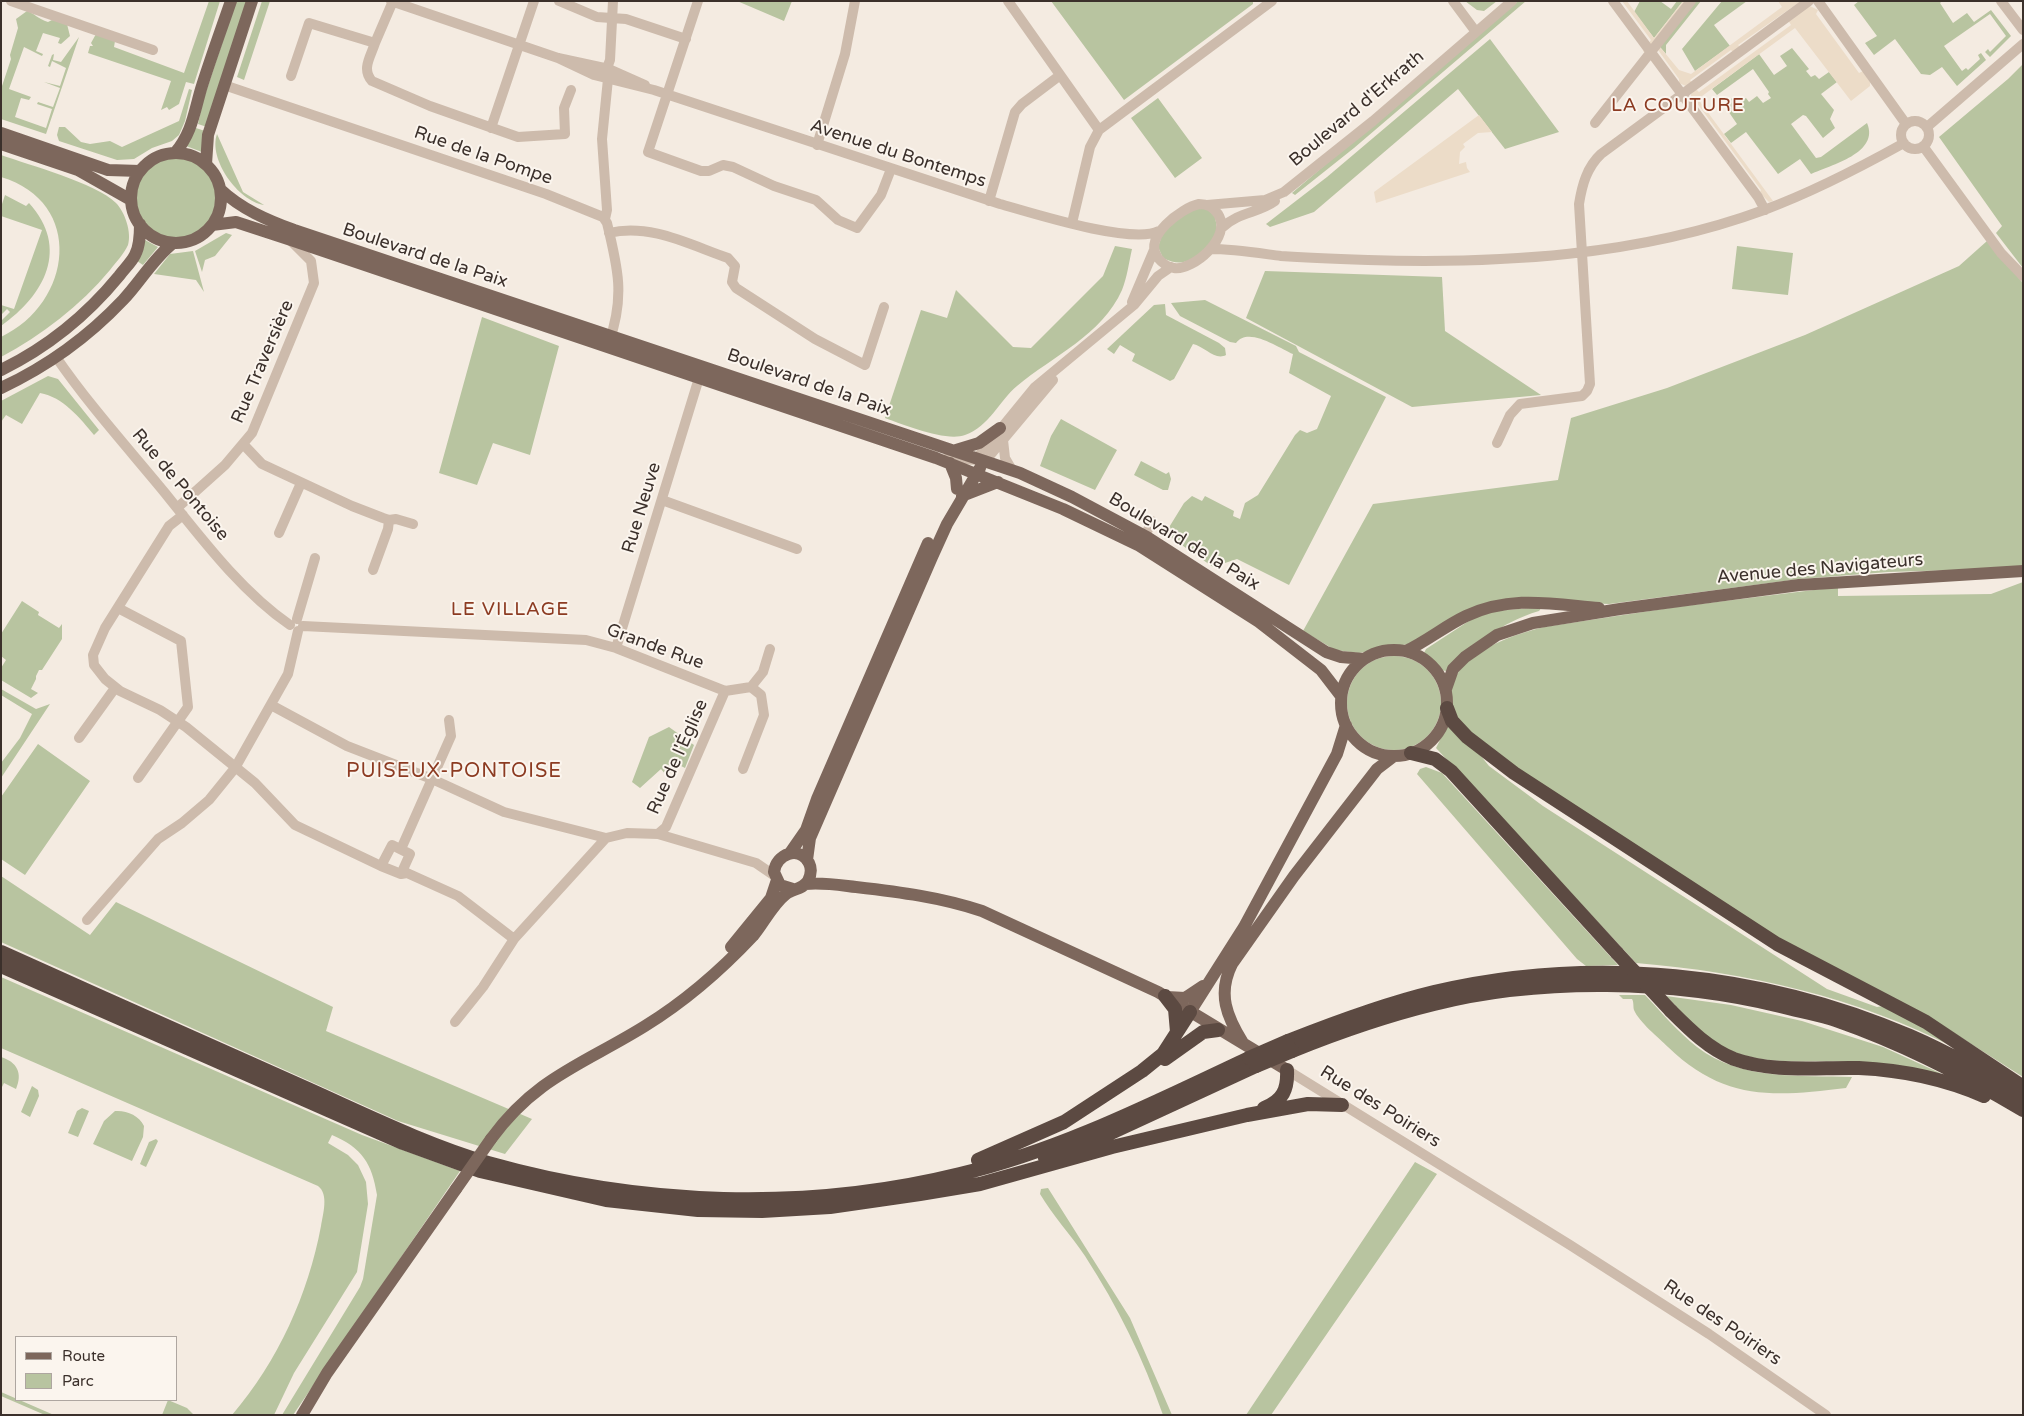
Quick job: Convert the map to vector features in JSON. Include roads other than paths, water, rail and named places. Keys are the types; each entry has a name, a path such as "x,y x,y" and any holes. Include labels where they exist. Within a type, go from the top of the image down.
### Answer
{"highway":[{"path":"1447,708 1452,721 1461,731 1514,773 1777,944 1926,1022 2023,1086"},
{"path":"1411,753 1435,759 1451,771 1671,1011 1708,1045 1724,1055 1744,1062 1790,1068 1880,1069 1921,1076 1972,1090 2023,1116"},
{"path":"1,952 409,1134 486,1162 608,1188 708,1200 825,1196 893,1188 961,1174 1027,1154 1124,1116 1290,1046 1348,1017 1434,992 1498,980 1570,973 1653,973 1700,978 1773,992 1848,1012 1944,1052 2023,1095"},
{"path":"1,966 403,1143 480,1171 606,1200 698,1210 762,1211 830,1207 920,1194 980,1184 1121,1145 1247,1115 1308,1104 1342,1104"},
{"path":"1290,1046 1436,1003 1503,991 1609,984 1697,990 1756,1000 1834,1020 1940,1063 2023,1110"},
{"path":"1165,996 1175,1009 1178,1032"},
{"path":"1142,1072 1163,1054 1190,1012"},
{"path":"608,1188 726,1195 798,1194 924,1176 985,1158 1064,1122 1203,1032 1218,1030"},
{"path":"920,1194 1000,1173 1098,1139 1252,1062"},
{"path":"1247,1115 1274,1103 1282,1096 1287,1082 1287,1070"}],"main road":[{"path":"175,152 186,140 193,124 201,88 232,1"},
{"path":"206,164 207,138 252,1"},
{"path":"1,133 108,170 140,171"},
{"path":"1,144 78,170 131,200"},
{"path":"175,152 192,156 206,164 215,176 220,189 220,208 212,225 195,239 173,243 154,237 140,224 134,213 131,200 133,182 140,171 157,156 175,152"},
{"name":"Boulevard de la Paix","path":"220,189 235,202 294,230 956,450 977,466"},
{"name":"Boulevard de la Paix","path":"212,225 236,222 950,463 977,466"},
{"path":"1,370 24,358 65,329 101,296 135,256 140,224"},
{"path":"1,388 56,357 104,318 133,289 157,257 173,243"},
{"path":"956,450 1001,434"},
{"path":"805,884 810,877 808,863 810,838 960,492 950,463"},
{"path":"977,466 1016,472"},
{"path":"977,466 998,482 1093,522 1153,554 1294,647 1322,670 1341,696"},
{"path":"790,853 808,824 910,584 960,492 977,466"},
{"name":"Boulevard de la Paix","path":"1016,472 1072,497 1144,536 1326,652 1341,657 1364,659"},
{"path":"960,492 998,482"},
{"name":"Avenue des Navigateurs","path":"1446,689 1450,675 1458,663 1497,635 1533,623 1620,609 1799,586 2023,571"},
{"name":"Avenue des Navigateurs","path":"1406,651 1429,640 1463,617 1495,606 1549,602 1600,609 1620,609"},
{"path":"1384,651 1406,651 1428,662 1439,674 1446,689 1447,708 1444,721 1434,738 1411,753 1394,756 1379,753 1365,747 1354,737 1346,725 1342,714 1341,696 1348,675 1364,659 1384,651"},
{"path":"1190,1012 1244,927 1337,754 1346,725"},
{"path":"1244,1043 1228,1017 1224,1001 1225,980 1232,964 1255,929 1377,769 1394,756"},
{"path":"700,984 769,902 773,895 777,862 782,856 790,853 799,854 808,863 828,876 886,890"},
{"path":"776,878 782,886 793,889"},
{"path":"302,1415 327,1373 491,1138 516,1108 540,1087 562,1072 648,1024 700,984 723,965 753,935 780,899 793,889 805,884 822,883 886,890"},
{"name":"Rue des Poiriers","path":"886,890 929,897 982,911 1165,996 1218,1030 1244,1043 1287,1070"},
{"path":"1165,996 1190,996 1212,977"}],"street":[{"path":"11,1 154,50"},
{"path":"392,1 367,65 367,76 372,82 430,106 518,136 565,134 564,108 571,90"},
{"name":"Avenue du Bontemps","path":"392,1 558,58 607,68 652,90"},
{"path":"491,128 534,1"},
{"path":"559,1 597,17 626,19 686,39"},
{"path":"607,68 610,60 613,1"},
{"path":"698,1 648,152 701,171 709,171 722,165 733,167 774,186 816,200 838,220 857,228 881,194 891,169"},
{"path":"817,145 845,54 855,1"},
{"path":"1008,1 1059,76 1099,130"},
{"path":"1072,223 1090,147 1099,130 1272,1"},
{"path":"1453,1 1476,32"},
{"name":"Boulevard d'Erkrath","path":"1207,205 1265,200 1284,192 1338,150 1512,1"},
{"path":"1613,1 1758,197 1765,210"},
{"path":"1595,123 1691,1"},
{"path":"1497,442 1510,416 1520,404 1582,396 1587,392 1590,384 1579,211 1582,187 1594,163 1612,147 1808,1"},
{"path":"1818,1 1906,124"},
{"path":"2001,1 2023,30"},
{"path":"291,76 309,23 376,42"},
{"path":"1927,127 2023,44"},
{"name":"Avenue du Bontemps","path":"558,58 581,70 608,79 667,94 989,201 1072,223 1138,236 1158,231"},
{"path":"989,201 1015,112 1059,76"},
{"path":"607,348 617,314 620,280 604,219 608,210 602,139 605,92 608,79"},
{"name":"Rue de la Pompe","path":"224,85 546,194 604,219"},
{"path":"1917,121 1927,127 1928,138 1923,146 1912,148 1904,143 1901,133 1906,124 1917,121"},
{"path":"1210,249 1326,259 1422,261 1583,252 1658,240 1711,227 1765,210 1840,178 1904,143"},
{"path":"1923,146 2001,253 2014,264 2023,276"},
{"path":"936,458 977,466 1034,387 1088,346 1125,313 1139,300 1158,276 1171,267 1187,266 1210,249 1222,230 1237,216 1268,205 1284,192"},
{"path":"1125,313 1136,295 1154,250 1158,231 1192,206 1207,205 1218,213 1226,244 1236,251"},
{"path":"609,233 624,230 649,231 728,258 735,266 732,282 736,288 815,339 865,365 884,307"},
{"name":"Avenue du Bontemps","path":"1138,236 1154,250"},
{"name":"Rue Traversière","path":"115,688 94,665 94,655 105,628 169,526 244,445 257,423 313,288 315,277 311,261 288,239"},
{"path":"1154,250 1160,260 1171,267"},
{"name":"Rue de Pontoise","path":"56,357 96,411 239,580 275,614 297,625"},
{"path":"690,362 699,378 705,375 730,375"},
{"name":"Rue Neuve","path":"616,648 699,378"},
{"path":"1001,434 1004,454 1016,472"},
{"path":"244,445 262,464 301,483 389,520 396,519 413,524"},
{"path":"279,534 301,483"},
{"path":"662,500 797,549"},
{"path":"373,570 388,529 389,520"},
{"path":"1144,536 1152,522"},
{"path":"88,920 158,839 182,823 209,800 235,768 288,674 297,625 315,558"},
{"path":"118,608 181,642 188,707 138,778"},
{"name":"Grande Rue","path":"297,625 506,634 586,640 616,648 725,691"},
{"path":"725,691 751,687 763,672 770,649"},
{"path":"743,769 764,715 761,695 751,687"},
{"path":"79,738 115,688 160,710 179,722 255,783 295,825 379,865 401,874 407,873 458,896 514,939"},
{"name":"Rue de l'Église","path":"658,834 666,827 725,691"},
{"path":"271,705 347,746 432,779 504,812 606,838 627,833 658,834 756,863 777,862"},
{"path":"400,849 451,736 449,720"},
{"path":"455,1022 483,987 514,939 606,838"},
{"path":"379,865 392,845 410,854 401,874"},
{"path":"756,863 776,878"},
{"name":"Rue des Poiriers","path":"1287,1070 1587,1255 1709,1334 1826,1415"}],"district":[{"name":"LA COUTURE","path":"1678,106"},
{"name":"LE VILLAGE","path":"510,610"},
{"name":"PUISEUX-PONTOISE","path":"454,772"}]}
